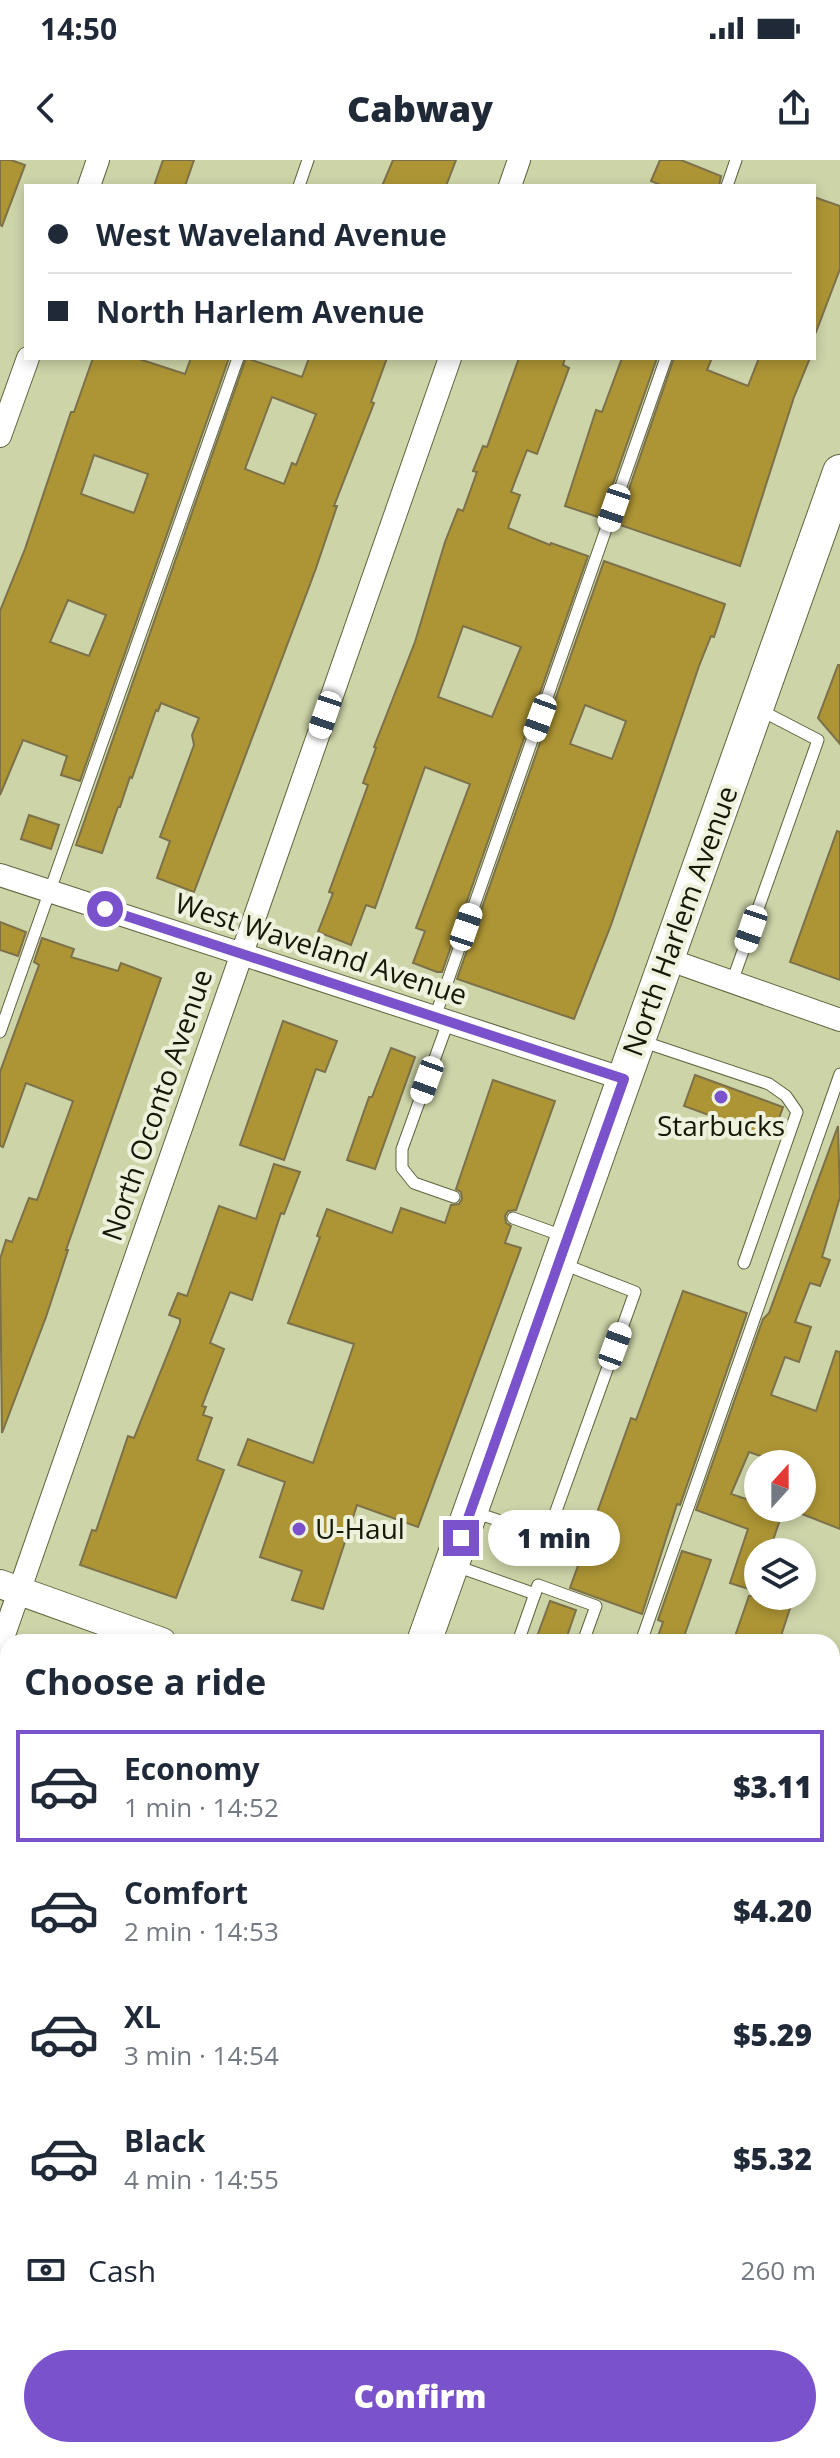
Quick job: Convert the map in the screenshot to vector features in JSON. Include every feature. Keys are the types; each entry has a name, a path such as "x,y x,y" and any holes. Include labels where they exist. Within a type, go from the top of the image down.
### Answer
{"main road":[{"name":"North Harlem Avenue","path":"430,1634 452,1564 840,472"}],"street":[{"path":"90,184 98,160"},
{"path":"511,184 519,160"},
{"path":"0,436 27,360"},
{"name":"North Oconto Avenue","path":"2,1634 10,1588 241,954 449,360"},
{"name":"West Waveland Avenue","path":"0,875 624,1079"},
{"path":"667,959 840,1020"},
{"path":"10,1588 139,1634"}],"lane":[{"path":"300,184 308,160"},
{"path":"728,184 736,160"},
{"path":"0,1032 237,360"},
{"path":"454,1197 414,1183 402,1168 402,1149 441,1020 665,360"},
{"path":"732,982 818,740 756,708"},
{"path":"638,1040 769,1084 786,1096 797,1112 744,1263"},
{"path":"644,1634 840,1074"},
{"path":"471,1511 547,1536 635,1292 513,1218"},
{"path":"452,1564 535,1594"},
{"path":"521,1634 538,1585 596,1606 586,1634"}],"building":[{"path":"0,160 25,165 2,226 0,225"},
{"path":"163,160 194,160 186,184 155,184"},
{"path":"393,160 456,160 447,184 383,184"},
{"path":"660,160 681,160 721,176 719,184 658,184 651,181"},
{"path":"816,198 840,206 840,269 816,332"},
{"path":"92,360 142,360 185,374 190,360 228,360 80,781 61,775 67,756 23,740 0,795 0,611 25,549 71,412 74,412","holes":["94,455 148,474 134,513 81,494","68,600 106,615 89,656 50,642"]},
{"path":"245,360 302,377 308,360 386,360 371,402 374,403 334,506 337,506 315,571 194,892 157,878 170,841 160,837 194,745 192,735 199,718 161,703 102,853 76,845","holes":["272,397 316,414 296,465 292,463 284,484 245,469"]},
{"path":"518,360 564,360 563,365 569,368 537,454 527,450 511,492 520,495 508,528 588,556 442,972 437,972 413,963 425,931 416,928 470,784 425,767 375,908 366,905 351,945 318,932 333,893 329,892 368,785 363,783 374,747 415,642 445,542 458,509 463,511 483,446 487,447","holes":["463,626 521,647 492,717 438,697"]},
{"path":"621,360 656,360 601,518 565,506 596,410 602,412"},
{"path":"673,360 711,360 707,370 748,386 758,360 809,360 794,397 740,566 617,524"},
{"path":"604,561 725,604 714,637 711,636 699,666 611,925 574,1019 457,979","holes":["585,705 626,721 612,759 570,744"]},
{"path":"840,665 840,744 818,718"},
{"path":"29,815 59,825 51,849 21,839"},
{"path":"837,831 840,832 840,980 790,962"},
{"path":"0,922 26,932 18,956 0,950"},
{"path":"42,938 74,949 71,957 118,971 121,963 161,978 66,1250 46,1317 2,1433 0,1259 6,1240 12,1242 29,1198 37,1200 73,1101 26,1083 3,1147 0,1146 0,1072 39,965 34,962"},
{"path":"283,1021 337,1041 325,1072 316,1069 284,1160 240,1145"},
{"path":"391,1048 415,1057 375,1169 347,1160 369,1097 372,1097"},
{"name":"Starbucks","path":"695,1075 783,1107 772,1138 684,1106"},
{"path":"493,1080 555,1101 516,1210 508,1211 505,1216 506,1223 511,1226 505,1243 521,1248 418,1527 357,1505 323,1609 292,1600 302,1571 260,1557 285,1482 238,1465 248,1439 313,1463 354,1344 288,1323 320,1237 317,1236 327,1209 392,1233 401,1208 445,1223 451,1205 459,1204 462,1199 461,1192 456,1189"},
{"path":"838,1126 840,1197 822,1257 830,1260 820,1286 810,1283 795,1322 811,1327 799,1362 785,1357 771,1395 816,1411 836,1351 840,1352 840,1529 816,1520 816,1450 744,1450 744,1464 731,1494 744,1498 744,1522 779,1522 774,1538 745,1538 748,1529 696,1510 763,1319 769,1313"},
{"path":"274,1164 300,1172 284,1214 281,1213 252,1300 230,1292 210,1343 224,1349 202,1406 206,1407 203,1415 212,1418 197,1460 224,1470 176,1598 80,1565 92,1530 96,1531 128,1436 134,1438 180,1323 180,1319 169,1315 178,1293 187,1296 219,1206 256,1219"},
{"path":"683,1291 747,1313 680,1505 677,1504 642,1614 570,1588 631,1418 636,1420"},
{"path":"744,1541 744,1588 730,1583"},
{"path":"682,1551 711,1560 685,1634 659,1634 663,1622 658,1620"},
{"path":"550,1601 576,1610 568,1634 538,1634"},
{"path":"744,1610 789,1610 782,1634 736,1634"}],"place":[{"name":"Starbucks","path":"721,1097"},
{"name":"U-Haul","path":"299,1529"}],"route":[{"path":"105,909 624,1079 461,1538"}]}
